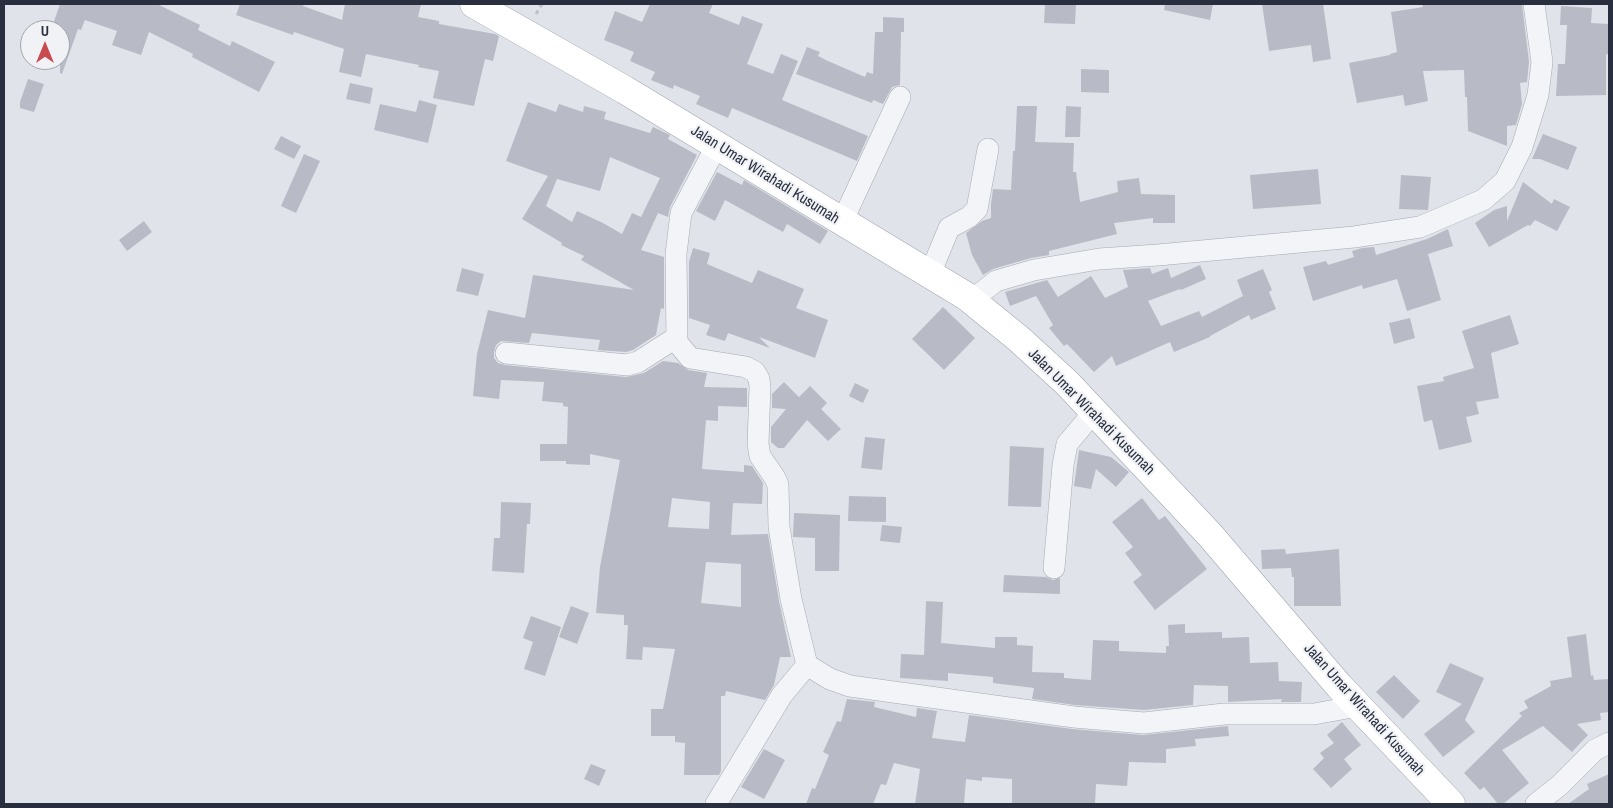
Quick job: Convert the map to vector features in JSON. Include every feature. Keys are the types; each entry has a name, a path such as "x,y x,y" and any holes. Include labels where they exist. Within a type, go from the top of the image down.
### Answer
{"main road":[{"name":"Jalan Umar Wirahadi Kusumah","path":"474,4 625,90 972,300 1019,339 1067,383 1210,535 1332,678 1451,804"}],"street":[{"path":"972,300 996,281 1034,270 1099,259 1364,236 1420,227 1483,200 1505,181 1522,147 1538,95 1542,62 1534,4"},
{"path":"842,222 900,97"},
{"path":"716,145 681,213 676,254 677,342 690,358 746,367 754,372 759,379 758,444 760,456 778,485 779,527 791,599 807,665 830,679 850,686 1074,717 1144,723 1224,714 1314,714 1358,706"},
{"path":"930,274 949,228 969,217 977,209 988,149"},
{"path":"506,353 626,365 638,362 677,337"},
{"path":"1054,568 1062,465 1067,444 1094,412"},
{"path":"716,804 782,694 807,665"},
{"path":"1536,804 1560,786 1595,750 1609,743"}],"building":[{"path":"60,4 157,4 200,25 198,30 230,46 232,41 275,62 259,92 192,57 193,54 149,32 141,55 112,45 117,31 85,20 81,30 78,29 70,52 70,20 54,20"},
{"path":"240,4 304,4 303,6 342,20 345,4 421,4 418,17 439,21 439,24 499,36 493,61 485,59 474,106 433,98 439,71 418,67 419,65 366,54 361,77 339,72 344,49 294,32 293,35 236,15"},
{"path":"650,4 713,4 709,13 739,25 742,16 763,24 747,64 773,74 781,54 798,61 782,100 868,136 857,161 732,108 728,118 696,104 700,96 674,85 673,89 651,80 655,72 630,61 634,52 604,40 615,11 642,22"},
{"path":"1045,4 1076,4 1075,24 1044,23"},
{"path":"1165,4 1213,4 1210,20 1164,10"},
{"path":"1262,4 1323,4 1331,59 1313,62 1311,45 1269,51"},
{"path":"1422,4 1522,4 1529,62 1527,82 1520,83 1522,104 1516,125 1507,126 1507,146 1468,131 1464,70 1423,71 1428,101 1405,106 1403,95 1357,103 1349,63 1397,52 1391,12 1423,7"},
{"path":"1561,6 1592,8 1591,23 1609,24 1609,55 1606,54 1606,95 1556,96 1558,64 1565,64 1567,25 1560,25"},
{"path":"883,17 904,18 904,32 901,32 900,85 892,87 883,104 873,100 872,103 796,74 807,47 820,52 818,56 865,77 867,72 873,74 875,32 883,32"},
{"path":"1081,69 1109,70 1109,93 1081,92"},
{"path":"28,79 44,84 34,112 20,108 20,102"},
{"path":"350,83 373,88 370,104 346,99"},
{"path":"419,100 437,105 428,143 374,130 380,104 416,112"},
{"path":"528,102 556,112 559,104 583,112 584,106 606,112 604,119 650,133 653,127 670,135 668,139 697,155 670,207 668,217 658,213 641,250 664,257 664,309 661,308 656,335 633,350 626,352 598,350 600,340 532,333 529,343 501,341 496,345 494,358 498,363 505,365 626,377 644,373 663,361 678,363 688,370 707,373 704,387 747,388 747,407 718,406 718,421 706,420 702,469 744,472 744,465 752,466 763,483 762,504 733,503 731,535 768,534 779,601 791,657 780,657 774,685 765,700 726,691 725,696 721,696 721,771 719,775 684,775 685,743 675,742 675,736 651,736 651,709 663,709 675,649 643,647 642,660 626,659 628,625 624,625 624,615 596,613 600,567 620,460 590,454 590,465 566,464 566,461 540,461 540,444 567,444 568,407 563,406 563,403 542,401 544,382 501,380 499,399 473,396 477,354 488,310 525,318 533,275 634,290 581,260 584,256 561,245 562,243 522,219 548,176 506,161","holes":["610,157 660,178 641,217 632,213 622,234 577,211 572,222 546,206 557,179 600,191","672,498 710,502 709,529 668,527","706,562 741,564 741,607 701,603"]},
{"path":"1017,106 1037,106 1035,142 1074,143 1073,172 1076,172 1080,202 1118,192 1117,181 1139,178 1141,194 1175,195 1175,223 1153,223 1153,218 1114,223 1117,234 1049,251 1049,255 993,269 983,275 972,255 966,233 982,221 991,218 993,189 1011,190"},
{"path":"1066,106 1081,107 1080,137 1065,137"},
{"path":"1543,134 1577,147 1568,170 1540,159 1532,159"},
{"path":"281,136 301,146 294,159 274,149"},
{"path":"304,154 320,161 296,213 281,206"},
{"path":"1318,169 1321,204 1253,209 1250,175"},
{"path":"717,172 742,185 744,180 828,231 820,244 787,224 783,232 725,200 715,221 696,211"},
{"path":"1401,175 1431,177 1428,210 1399,209"},
{"path":"1523,182 1552,204 1554,199 1570,207 1557,231 1535,220 1530,226 1528,225 1489,247 1475,223 1494,210 1507,206 1507,221"},
{"path":"144,221 152,232 127,251 119,240"},
{"path":"1448,229 1453,246 1428,254 1441,300 1407,311 1397,279 1363,289 1362,285 1313,301 1303,267 1326,261 1328,265 1354,257 1352,251 1362,248 1374,247 1376,255 1427,239"},
{"path":"693,248 710,253 707,264 752,283 758,270 804,289 796,308 828,320 815,358 759,337 770,348 728,333 725,341 706,335 710,325 689,318 689,262"},
{"path":"1200,265 1206,279 1148,301 1161,326 1199,311 1202,317 1243,296 1237,280 1263,269 1272,290 1269,292 1276,309 1251,320 1249,315 1210,337 1174,352 1170,342 1116,366 1112,356 1094,372 1067,344 1064,346 1049,328 1053,325 1036,296 1010,306 1005,292 1047,280 1058,297 1091,276 1105,298 1128,287 1123,270 1150,268 1152,274 1168,268 1171,278"},
{"path":"462,268 484,274 478,296 456,291"},
{"path":"943,307 975,338 944,370 912,339"},
{"path":"1510,315 1519,344 1491,353 1499,398 1476,402 1479,414 1466,417 1472,442 1439,450 1432,420 1424,422 1417,386 1444,381 1443,377 1474,368 1462,331"},
{"path":"1410,318 1415,338 1394,344 1389,323"},
{"path":"784,382 799,397 810,386 827,403 821,409 841,429 828,441 807,420 784,448 778,448 771,442 771,427 786,409 772,408 772,394"},
{"path":"855,383 869,390 863,403 849,396"},
{"path":"865,437 885,439 882,470 861,468"},
{"path":"1010,446 1044,448 1041,507 1008,506"},
{"path":"1079,450 1111,457 1129,472 1116,487 1096,469 1091,489 1074,486"},
{"path":"849,496 886,497 886,522 848,521"},
{"path":"1142,498 1159,520 1165,516 1207,569 1155,610 1133,582 1142,575 1125,553 1133,547 1112,522"},
{"path":"501,502 531,503 530,524 527,524 524,573 492,571 494,538 500,538"},
{"path":"794,513 840,515 839,571 815,571 815,538 793,537"},
{"path":"882,525 902,527 900,543 880,541"},
{"path":"1285,549 1286,554 1339,549 1341,606 1294,606 1294,577 1292,577 1291,568 1262,569 1261,550"},
{"path":"1004,575 1046,577 1053,580 1060,578 1060,594 1003,592"},
{"path":"926,601 943,602 941,643 995,648 995,637 1017,637 1017,645 1033,646 1032,672 1064,673 1064,678 1091,680 1093,640 1119,641 1119,651 1166,653 1166,646 1169,646 1168,625 1185,624 1185,633 1222,632 1222,638 1249,637 1250,663 1278,662 1279,681 1302,682 1301,702 1281,702 1282,699 1228,702 1228,686 1194,685 1193,705 1144,710 1075,705 1032,699 1034,688 993,683 993,677 948,673 948,681 900,678 901,654 924,655"},
{"path":"571,606 589,613 577,644 559,637"},
{"path":"531,616 561,627 545,676 524,669 533,642 523,638"},
{"path":"1586,634 1591,676 1593,675 1594,680 1609,679 1609,712 1600,713 1601,720 1577,724 1588,735 1572,752 1543,726 1502,750 1529,783 1503,804 1498,804 1484,787 1480,790 1464,773 1522,716 1519,713 1528,708 1524,701 1551,686 1550,681 1572,677 1567,637"},
{"path":"1450,663 1484,678 1465,720 1475,732 1443,757 1424,734 1462,704 1436,692"},
{"path":"1394,675 1420,701 1403,719 1376,692"},
{"path":"847,699 875,702 874,707 916,717 917,708 937,711 932,738 965,742 969,715 1072,729 1143,735 1228,726 1229,736 1195,739 1196,746 1166,749 1166,763 1129,762 1127,786 1096,784 1095,804 1012,804 1012,779 982,777 982,781 966,779 964,804 915,804 920,769 894,763 886,785 881,784 873,804 806,804 812,788 815,789 829,755 823,752 837,721 841,722"},
{"path":"1342,722 1361,745 1344,759 1352,769 1331,788 1313,769 1324,758 1320,753 1334,743 1327,735"},
{"path":"764,749 785,760 764,799 741,787"},
{"path":"591,764 606,770 599,786 584,779"},
{"path":"1609,774 1609,804 1568,804 1589,789 1587,784"}]}
